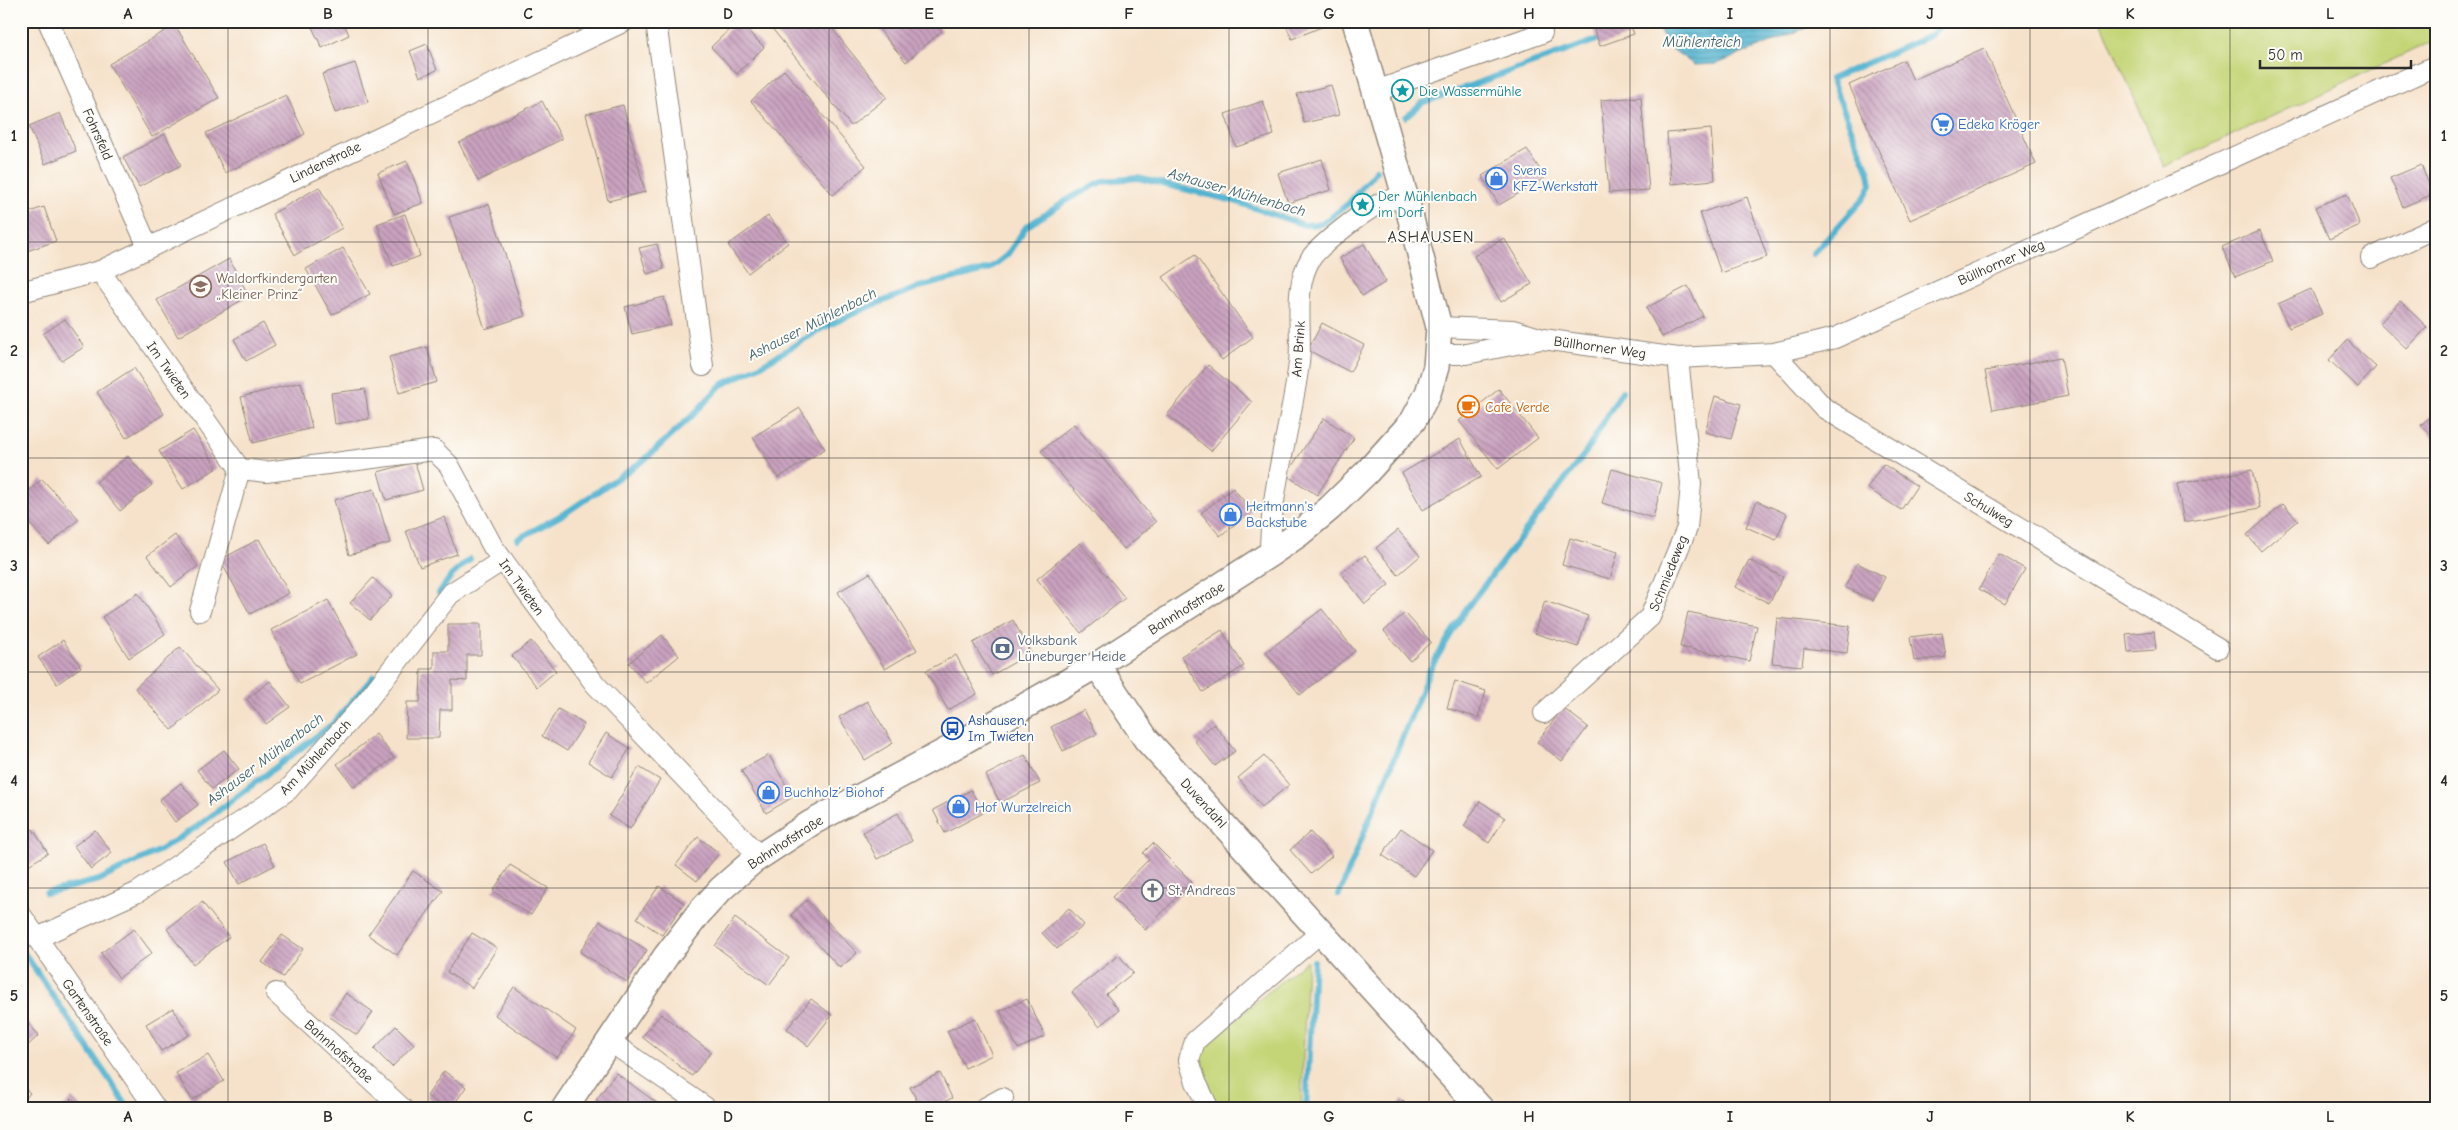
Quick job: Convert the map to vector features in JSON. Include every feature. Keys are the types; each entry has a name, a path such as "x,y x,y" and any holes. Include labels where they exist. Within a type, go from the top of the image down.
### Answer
{"street":[{"name":"Fohrsfeld","path":"48,21 148,247"},
{"name":"Lindenstraße","path":"21,292 100,271 625,21"},
{"path":"654,21 657,29 703,366"},
{"name":"Bahnhofstraße","path":"564,1109 666,956 699,913 732,878 759,856 811,824 1097,665 1270,554 1299,534 1330,508 1400,437 1413,421 1428,393 1438,354 1438,327 1405,196 1355,21"},
{"path":"1376,91 1542,33"},
{"name":"Büllhorner Weg","path":"1438,327 1513,330 1543,339 1678,358 1774,353 1835,338 2437,65"},
{"name":"Am Brink","path":"1270,554 1270,521 1299,362 1301,298 1304,278 1311,258 1328,242 1379,204 1405,196"},
{"path":"2371,258 2437,227"},
{"name":"Im Twieten","path":"100,271 240,469 266,472 434,450 449,465 492,546 595,684 759,856"},
{"name":"Büllhorner Weg","path":"1438,354 1466,354 1543,339"},
{"name":"Schulweg","path":"1774,353 1824,408 2218,648"},
{"name":"Schmiedeweg","path":"1544,713 1650,617 1687,528 1691,484 1678,358"},
{"path":"200,611 240,469"},
{"name":"Am Mühlenbach","path":"37,938 138,892 288,790 366,702 450,594 503,560"},
{"name":"Duvendahl","path":"1097,665 1146,739 1481,1109"},
{"name":"Gartenstraße","path":"21,915 156,1109"},
{"path":"1209,1109 1196,1082 1189,1060 1195,1041 1322,932"},
{"name":"Bahnhofstraße","path":"276,993 403,1109"},
{"path":"609,1041 708,1109"},
{"path":"982,1109 1004,1098"}],"green space":[{"path":"2101,21 2437,21 2437,39 2164,167"},
{"path":"1307,960 1301,1109 1217,1109 1205,1086 1201,1071 1201,1055 1204,1045"}],"water":[{"name":"Mühlenteich","path":"1651,21 1823,21 1717,64 1694,65 1668,46 1656,23"}],"building":[{"path":"319,21 343,21 349,35 322,48 311,25"},
{"path":"738,21 764,47 737,74 711,47"},
{"path":"766,21 826,21 887,97 851,126"},
{"path":"872,21 934,21 942,31 906,62"},
{"path":"1284,21 1328,21 1329,24 1292,39"},
{"path":"1591,21 1629,21 1634,34 1600,46"},
{"path":"175,25 219,98 152,137 109,64"},
{"path":"427,44 437,70 420,77 410,51"},
{"name":"Edeka Kröger","path":"1984,48 2036,164 1910,220 1849,85 1904,60 1913,80"},
{"path":"355,63 368,102 335,113 322,74"},
{"path":"784,70 866,166 833,195 751,101"},
{"path":"1331,85 1339,115 1304,123 1297,94"},
{"path":"286,95 305,134 225,173 206,133"},
{"path":"1641,97 1649,190 1609,193 1601,100"},
{"path":"542,101 562,139 478,181 459,143"},
{"path":"1263,101 1274,135 1236,147 1225,114"},
{"path":"623,105 645,192 608,201 586,114"},
{"path":"60,113 76,151 45,164 29,126"},
{"path":"1711,129 1715,180 1671,184 1667,133"},
{"path":"165,134 181,165 139,187 123,157"},
{"path":"1527,149 1545,178 1499,205 1482,176"},
{"path":"1322,159 1331,190 1288,203 1278,173"},
{"path":"407,161 423,203 394,214 378,173"},
{"path":"2421,165 2433,194 2403,207 2390,178"},
{"path":"319,187 342,228 295,255 272,214"},
{"path":"2347,194 2360,225 2329,239 2315,207"},
{"path":"1747,197 1767,257 1721,273 1700,213"},
{"path":"489,204 525,316 485,329 449,217"},
{"path":"44,207 56,241 21,253 21,215"},
{"path":"405,214 420,256 393,266 377,224"},
{"path":"768,216 788,243 748,273 728,245"},
{"path":"2260,231 2273,261 2235,277 2222,247"},
{"path":"1504,238 1532,284 1501,302 1474,256"},
{"path":"657,244 664,269 647,274 639,248"},
{"path":"1364,244 1386,282 1362,296 1340,258"},
{"path":"343,248 370,294 332,315 306,269"},
{"path":"1195,255 1253,337 1222,360 1163,277"},
{"path":"229,259 249,296 178,337 157,300"},
{"path":"1688,286 1703,316 1662,337 1646,308"},
{"path":"2311,289 2322,314 2289,328 2278,304"},
{"path":"664,297 671,325 632,334 625,307"},
{"path":"2400,301 2427,327 2407,349 2380,323"},
{"path":"65,319 84,347 62,361 43,334"},
{"path":"263,323 275,345 246,361 234,339"},
{"path":"1322,323 1364,345 1350,372 1308,350"},
{"path":"2347,340 2376,367 2358,387 2329,360"},
{"path":"427,347 437,382 399,393 389,357"},
{"path":"2061,357 2068,396 1993,410 1985,371"},
{"path":"1208,365 1252,402 1211,451 1167,415"},
{"path":"134,368 164,414 126,438 97,392"},
{"path":"301,382 312,428 253,443 241,397"},
{"path":"365,389 369,419 335,424 331,393"},
{"path":"1499,389 1538,438 1498,469 1459,421"},
{"path":"1715,396 1741,404 1731,439 1705,432"},
{"path":"800,408 825,449 778,478 753,437"},
{"path":"2437,410 2437,442 2421,425"},
{"path":"1324,418 1354,438 1317,495 1286,475"},
{"path":"1074,424 1156,522 1124,549 1041,451"},
{"path":"193,430 217,468 183,489 159,451"},
{"path":"1460,439 1481,477 1423,510 1402,473"},
{"path":"128,456 152,485 120,511 96,482"},
{"path":"415,462 423,490 386,500 378,472"},
{"path":"1883,464 1917,486 1901,510 1867,488"},
{"path":"1612,469 1662,483 1653,518 1602,503"},
{"path":"2252,470 2260,508 2184,522 2177,484"},
{"path":"42,479 79,519 49,545 21,514 21,498"},
{"path":"1233,488 1252,511 1220,536 1201,513"},
{"path":"374,489 390,543 349,555 334,500"},
{"path":"1757,501 1787,514 1776,540 1746,527"},
{"path":"2283,504 2298,520 2261,551 2247,535"},
{"path":"444,517 457,554 420,567 406,531"},
{"path":"1398,530 1420,556 1398,575 1376,548"},
{"path":"175,535 198,566 171,587 147,556"},
{"path":"1570,538 1618,552 1610,579 1562,565"},
{"path":"259,539 289,593 250,614 220,560"},
{"path":"1080,543 1125,598 1081,633 1037,579"},
{"path":"1999,554 2025,569 2005,604 1979,589"},
{"path":"1365,555 1389,585 1365,604 1341,573"},
{"path":"1749,560 1783,577 1769,603 1735,587"},
{"path":"1857,563 1885,577 1873,601 1845,587"},
{"path":"870,573 917,650 885,669 838,592"},
{"path":"373,578 392,596 370,620 350,603"},
{"path":"138,593 165,634 129,658 102,617"},
{"path":"328,600 357,654 300,684 271,630"},
{"path":"1545,601 1588,616 1578,647 1534,633"},
{"path":"1322,609 1355,651 1300,695 1266,652"},
{"path":"1688,612 1757,626 1749,661 1680,647"},
{"path":"1405,613 1431,642 1410,661 1384,631"},
{"path":"1777,618 1850,626 1847,653 1804,648 1802,666 1772,663"},
{"name":"Volksbank Lüneburger Heide","path":"1013,620 1031,653 992,675 973,643"},
{"path":"448,624 481,624 481,655 467,655 467,681 452,680 452,710 440,710 439,738 406,738 407,702 420,702 421,669 434,669 434,651 448,651"},
{"path":"1222,630 1244,666 1203,692 1181,656"},
{"path":"2154,631 2156,650 2128,652 2126,634"},
{"path":"1942,633 1946,657 1914,661 1910,637"},
{"path":"662,635 679,656 646,683 629,663"},
{"path":"63,640 81,667 57,684 38,657"},
{"path":"531,641 556,671 537,687 512,656"},
{"path":"180,647 218,690 172,730 135,688"},
{"path":"956,655 977,694 948,710 926,671"},
{"path":"270,681 290,707 266,724 247,699"},
{"path":"1455,681 1486,691 1478,718 1447,708"},
{"path":"867,701 893,743 865,760 839,717"},
{"path":"1563,708 1588,727 1562,761 1537,742"},
{"path":"558,709 584,724 567,751 542,736"},
{"path":"1084,710 1097,734 1063,751 1051,727"},
{"path":"1214,724 1235,751 1215,766 1194,740"},
{"path":"606,733 630,748 612,777 588,762"},
{"path":"376,734 394,758 354,787 337,764"},
{"path":"224,750 239,769 212,789 197,770"},
{"path":"769,755 793,797 766,813 741,770"},
{"path":"1025,755 1040,783 1000,803 986,775"},
{"path":"1264,756 1289,785 1262,807 1238,778"},
{"path":"639,767 660,780 630,829 609,816"},
{"path":"181,783 198,805 175,822 159,800"},
{"path":"971,790 983,813 945,833 933,810"},
{"path":"1480,801 1505,818 1489,843 1464,826"},
{"path":"898,813 912,841 877,859 863,832"},
{"path":"1401,828 1432,850 1414,876 1382,855"},
{"path":"33,829 48,853 27,866 21,857 21,836"},
{"path":"95,830 112,853 91,869 74,846"},
{"path":"1310,832 1332,856 1311,874 1290,850"},
{"path":"698,837 719,853 697,881 676,865"},
{"path":"263,843 275,865 239,884 227,862"},
{"name":"St. Andreas","path":"1153,843 1192,882 1145,930 1112,897 1149,859 1143,853"},
{"path":"510,865 548,888 531,915 493,891"},
{"path":"413,871 443,891 397,955 368,935"},
{"path":"659,886 684,903 662,935 637,918"},
{"path":"807,900 857,953 840,968 791,915"},
{"path":"202,902 229,937 193,964 167,929"},
{"path":"1069,908 1084,925 1057,949 1042,933"},
{"path":"735,918 789,958 769,985 715,946"},
{"path":"600,921 647,950 627,982 580,952"},
{"path":"134,929 152,953 119,978 101,953"},
{"path":"472,933 497,948 472,988 447,972"},
{"path":"282,935 303,949 283,977 262,962"},
{"path":"1119,955 1133,973 1106,994 1119,1010 1099,1026 1072,992"},
{"path":"514,987 576,1030 557,1058 495,1015"},
{"path":"346,993 373,1012 357,1035 330,1017"},
{"path":"811,999 832,1015 808,1046 787,1029"},
{"path":"1027,999 1045,1036 1018,1049 1000,1011"},
{"path":"173,1008 189,1035 161,1051 146,1024"},
{"path":"661,1014 711,1052 692,1076 642,1037"},
{"path":"21,1016 39,1035 21,1052"},
{"path":"975,1018 992,1055 965,1068 947,1031"},
{"path":"396,1026 414,1044 392,1067 374,1049"},
{"path":"208,1055 224,1081 192,1100 176,1073"},
{"path":"444,1071 466,1087 451,1109 445,1109 427,1096"},
{"path":"616,1073 665,1109 609,1109 596,1100"},
{"path":"940,1073 952,1098 930,1109 921,1109 910,1087"},
{"path":"21,1085 30,1093 21,1104"},
{"path":"72,1098 83,1109 61,1109"},
{"path":"1403,1100 1411,1109 1394,1109"}],"waterway":[{"name":"Ashauser Mühlenbach","path":"1623,29 1640,21"},
{"path":"1813,254 1864,198 1871,185 1869,172 1831,79 1931,35 1945,21"},
{"name":"Ashauser Mühlenbach","path":"1406,117 1422,103 1605,37"},
{"name":"Ashauser Mühlenbach","path":"518,539 567,512 644,460 693,415 721,385 760,366 823,328 861,310 919,287 989,269 1007,255 1026,227 1072,197 1103,181 1138,178 1234,201 1304,225 1322,224 1349,203 1376,170"},
{"path":"1339,895 1430,669 1466,609 1586,452 1622,391"},
{"name":"Ashauser Mühlenbach","path":"439,593 451,576 470,559"},
{"name":"Ashauser Mühlenbach","path":"46,893 99,880 160,850 198,826 334,723 374,676"},
{"name":"Ashauser Mühlenbach","path":"21,948 129,1109"},
{"path":"1306,1109 1314,961"}],"place":[{"name":"Die Wassermühle","path":"1403,91"},
{"name":"Edeka Kröger","path":"1942,124"},
{"name":"Svens KFZ-Werkstatt","path":"1497,178"},
{"name":"Der Mühlenbach im Dorf","path":"1362,204"},
{"name":"Waldorfkindergarten „Kleiner Prinz“","path":"200,286"},
{"name":"Cafe Verde","path":"1469,407"},
{"name":"Heitmann's Backstube","path":"1230,514"},
{"name":"Volksbank Lüneburger Heide","path":"1002,648"},
{"name":"Ashausen, Im Twieten","path":"952,728"},
{"name":"Buchholz‘ Biohof","path":"768,792"},
{"name":"Hof Wurzelreich","path":"959,807"},
{"name":"St. Andreas","path":"1152,890"}],"district":[{"name":"ASHAUSEN","path":"1431,236"}]}
